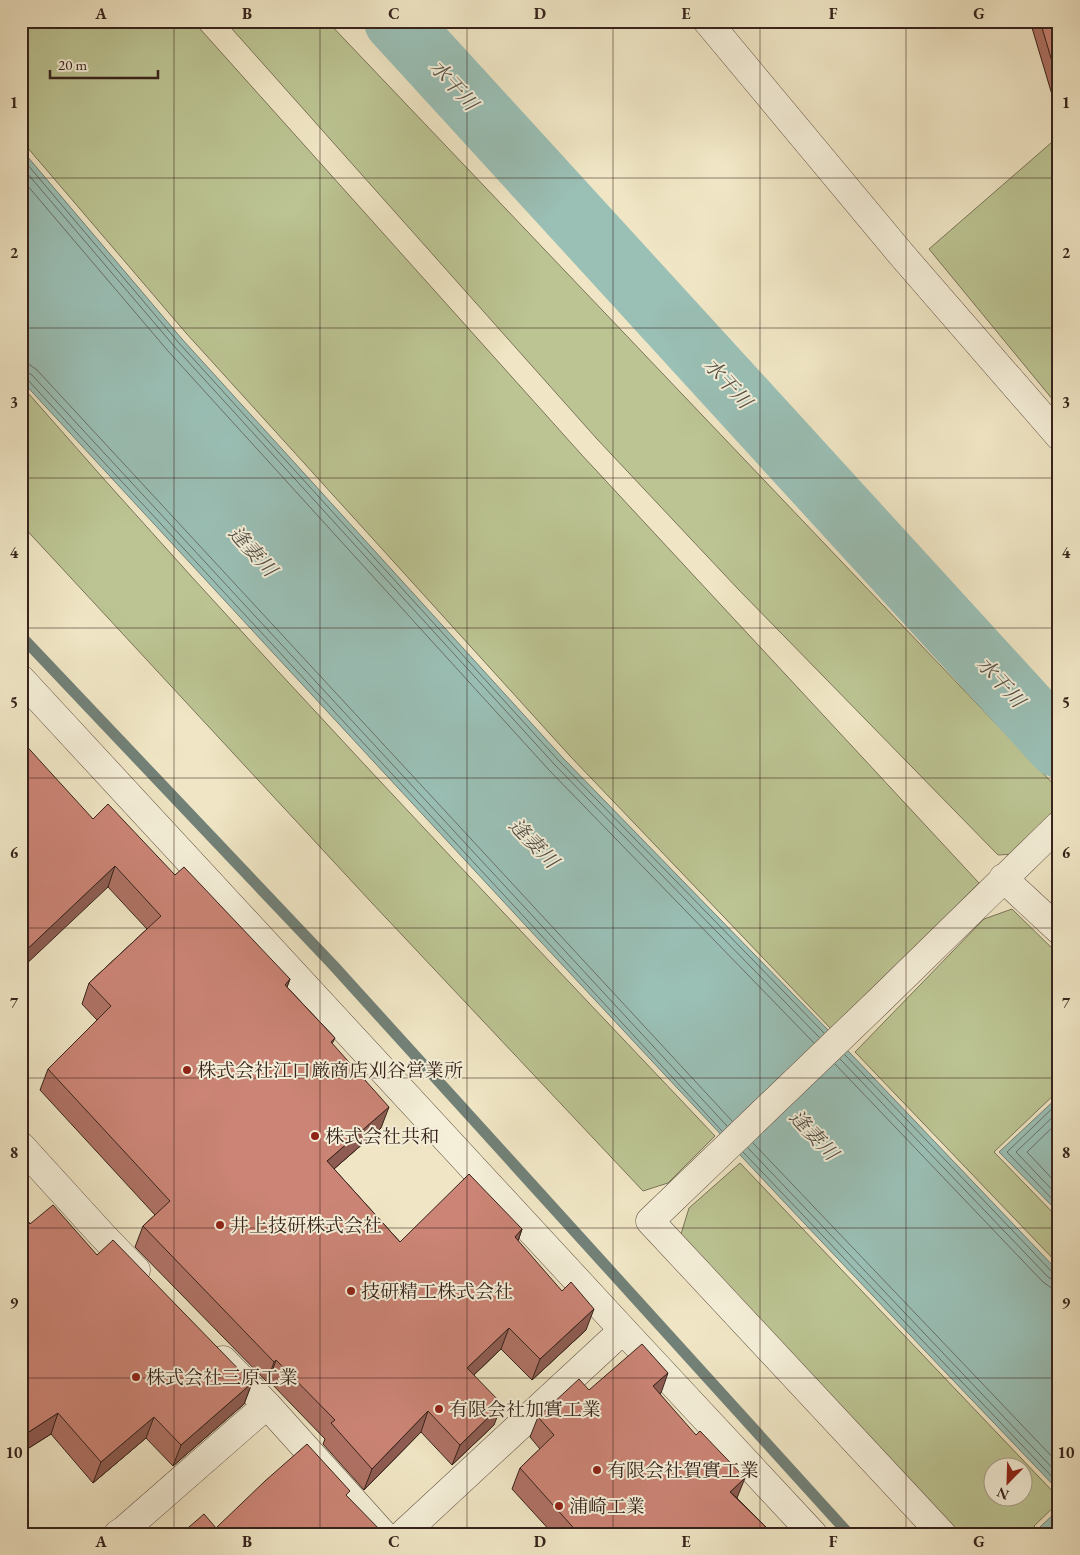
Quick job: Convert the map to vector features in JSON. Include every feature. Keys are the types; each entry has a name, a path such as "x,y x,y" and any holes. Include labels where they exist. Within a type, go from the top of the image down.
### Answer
{"street":[{"path":"707,21 908,261 1059,436"},
{"path":"21,679 813,1534"},
{"path":"942,1534 650,1221 880,1000 1058,825"},
{"path":"1003,878 1059,930"},
{"path":"21,1146 102,1236 150,1285"},
{"path":"403,1534 623,1330"},
{"path":"205,1342 266,1405 383,1534"},
{"path":"118,1534 266,1405"}],"green space":[{"path":"21,21 193,21 580,453 979,883 832,1030 570,756 186,333 21,140"},
{"path":"225,21 327,21 1059,790 1059,805 1015,854 998,855 738,589 597,439"},
{"path":"1059,136 1059,405 1058,406 929,249"},
{"path":"21,385 277,670 715,1136 668,1183 643,1191 371,902 21,524"},
{"path":"1012,909 1059,955 1059,1090 994,1152 1059,1219 1059,1265 855,1052 984,919"},
{"path":"740,1163 1021,1458 982,1458 982,1508 1032,1508 1032,1470 1059,1498 1059,1502 1034,1526 1041,1534 958,1534 681,1234 689,1208"}],"water":[{"name":"逢妻川","path":"21,149 182,339 563,758 830,1032 1059,1272 1059,1491 1032,1463 1032,1458 1027,1458 667,1077 21,380"},
{"path":"1059,1096 1059,1213 999,1152"},
{"path":"1059,1509 1059,1534 1045,1534 1039,1528"}],"building":[{"path":"1040,21 1059,21 1059,85"},
{"path":"21,687 27,693 21,698"},
{"path":"21,740 93,819 108,804 175,875 184,867 290,979 285,985 335,1038 331,1042 389,1107 327,1161 400,1242 469,1174 522,1229 515,1237 562,1291 571,1282 594,1309 540,1359 509,1328 467,1368 502,1404 460,1445 428,1411 372,1469 331,1423 335,1420 276,1360 274,1362 143,1226 170,1201 48,1069 111,1006 89,983 161,916 115,866 21,955"},
{"path":"53,1205 97,1255 113,1240 252,1383 181,1445 154,1417 101,1462 58,1413 21,1437 21,1211 30,1224"},
{"path":"642,1344 668,1373 653,1386 696,1435 700,1431 745,1478 730,1492 773,1534 698,1534 691,1527 684,1534 579,1534 520,1468 554,1435 538,1417 579,1379 589,1390"},
{"path":"307,1444 350,1491 346,1495 384,1534 181,1534 204,1514 216,1528"}],"waterway":[{"name":"水干川","path":"396,21 1059,746"},
{"path":"21,636 333,965 849,1534"}],"place":[{"name":"株式会社江口厳商店刈谷営業所","path":"187,1070"},
{"name":"株式会社共和","path":"315,1136"},
{"name":"井上技研株式会社","path":"220,1225"},
{"name":"技研精工株式会社","path":"351,1291"},
{"name":"株式会社三原工業","path":"136,1377"},
{"name":"有限会社加實工業","path":"439,1409"},
{"name":"有限会社賀實工業","path":"597,1470"},
{"name":"浦崎工業","path":"559,1506"}]}
